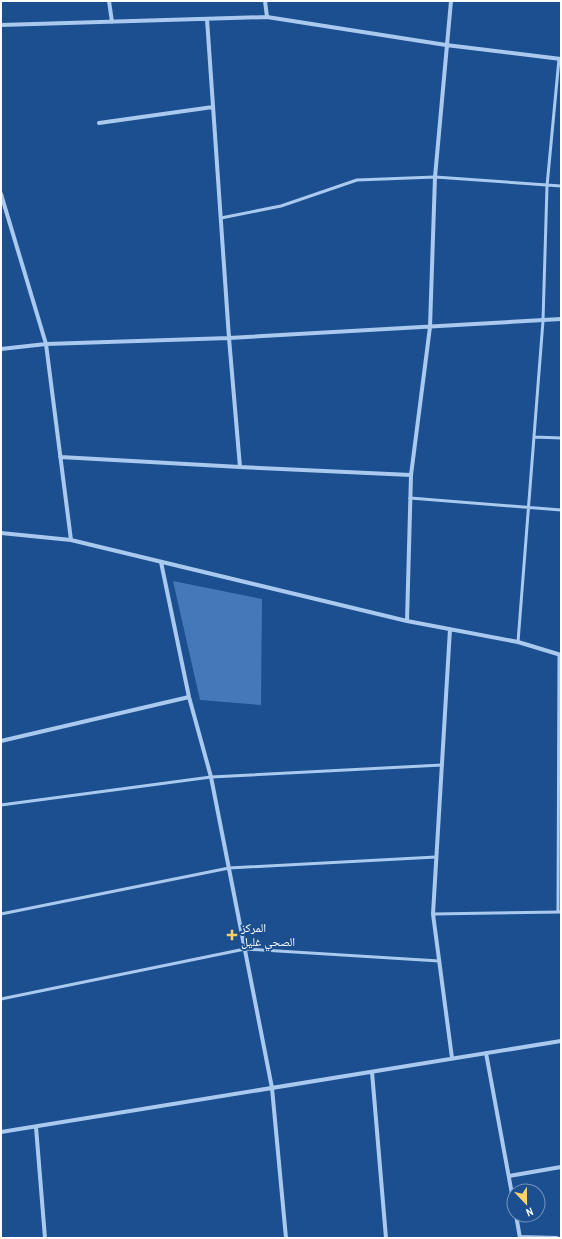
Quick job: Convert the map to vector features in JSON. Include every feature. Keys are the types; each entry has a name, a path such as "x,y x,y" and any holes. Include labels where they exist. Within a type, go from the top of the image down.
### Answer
{"street":[{"path":"109,1 112,22"},
{"path":"265,1 267,17"},
{"path":"408,620 411,475 430,327 435,177 451,1"},
{"path":"1,25 267,17 446,45 560,59"},
{"path":"206,19 229,338 240,467"},
{"path":"99,123 213,107"},
{"path":"1,194 46,344 71,540"},
{"path":"1,349 46,344 229,338 561,319"},
{"path":"60,457 411,475"},
{"path":"1,533 71,540 408,620 518,642 560,655"},
{"path":"161,562 189,697 211,777 272,1088 286,1238"},
{"path":"450,629 433,914 452,1058"},
{"path":"1,741 189,697"},
{"path":"1,1132 561,1041"},
{"path":"486,1053 510,1183"},
{"path":"372,1072 386,1238"},
{"path":"36,1127 45,1238"},
{"path":"509,1176 561,1166"},
{"path":"517,1223 520,1237 557,1238"}],"lane":[{"path":"518,642 543,320 547,186 560,59"},
{"path":"221,218 281,206 357,180 435,177 561,186"},
{"path":"534,437 561,438"},
{"path":"410,498 561,510"},
{"path":"433,914 559,912 560,655"},
{"path":"1,805 211,777 442,765"},
{"path":"1,914 229,868 436,857"},
{"path":"1,999 245,948 439,961"}],"building":[{"path":"173,581 262,599 261,705 200,700"}],"place":[{"name":"المركز الصحي غليل","path":"232,935"}]}
